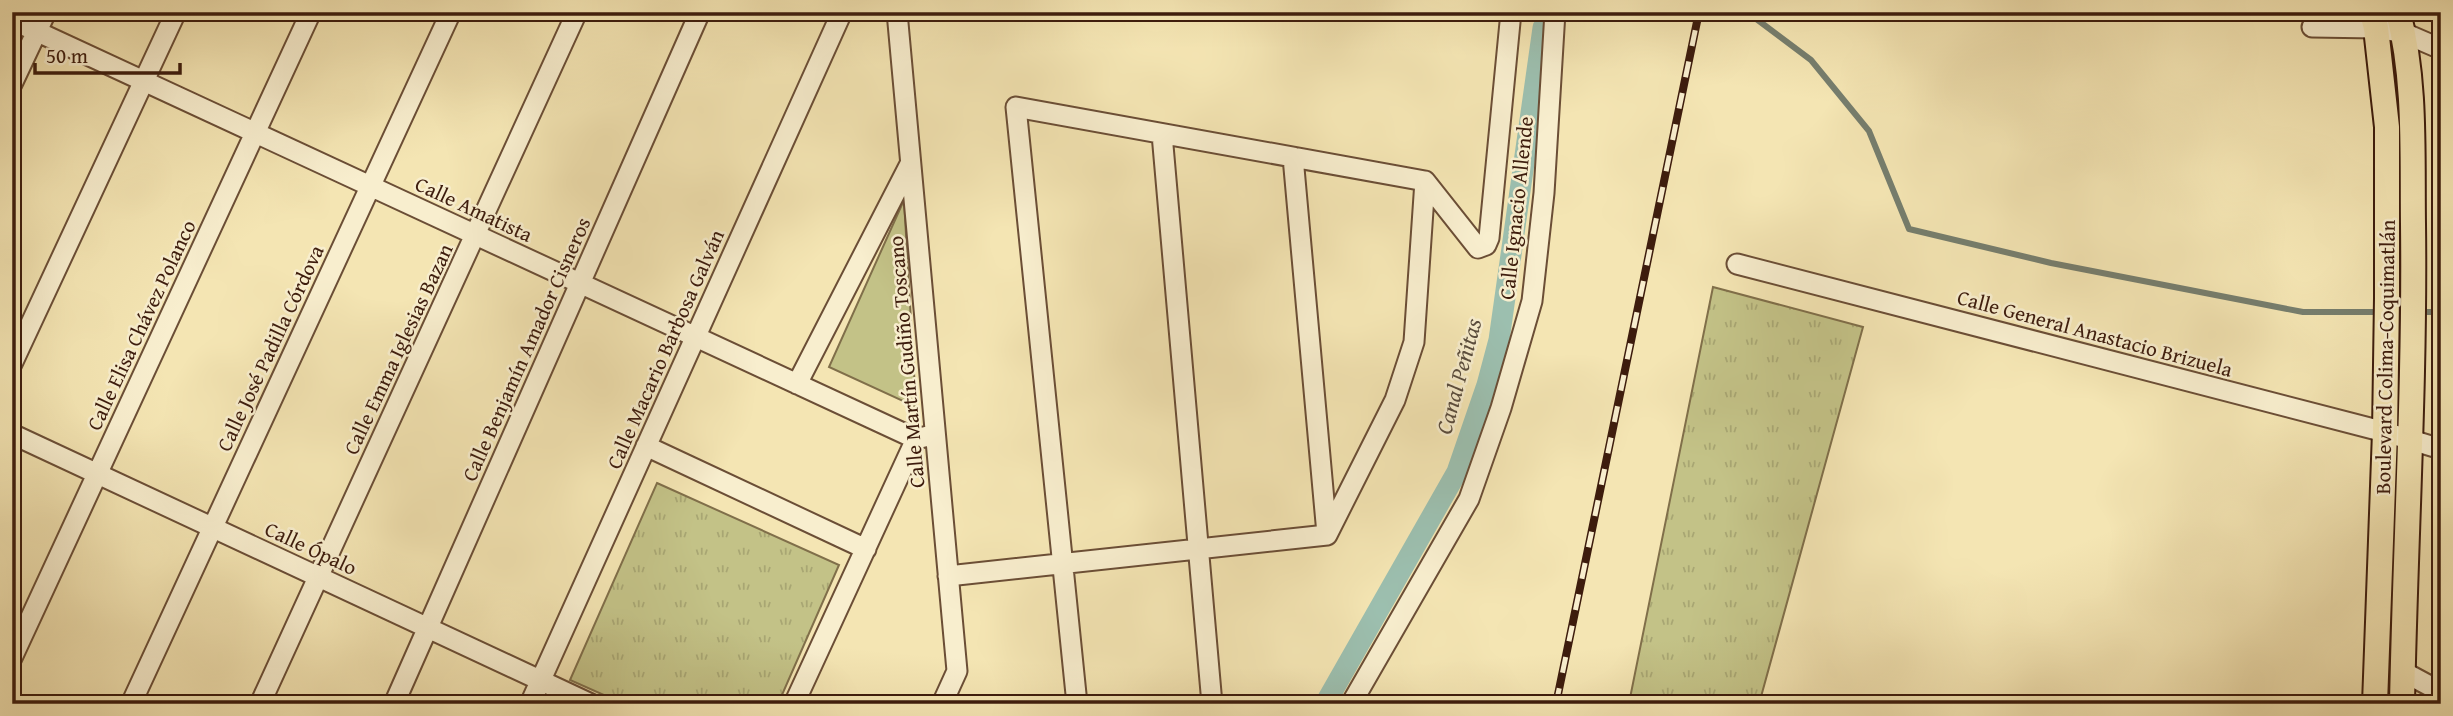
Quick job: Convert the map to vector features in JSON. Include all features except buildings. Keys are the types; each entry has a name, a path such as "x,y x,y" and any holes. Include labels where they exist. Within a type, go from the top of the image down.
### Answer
{"main road":[{"name":"Boulevard Colima-Coquimatlán","path":"2374,20 2387,127 2385,432 2375,704"},
{"name":"Boulevard Colima-Coquimatlán","path":"2401,23 2412,121 2413,311 2402,704"}],"street":[{"path":"12,84 46,12"},
{"path":"12,364 176,12"},
{"name":"Calle Elisa Chávez Polanco","path":"12,658 311,12"},
{"name":"Calle José Padilla Córdova","path":"131,704 451,12"},
{"name":"Calle Emma Iglesias Bazan","path":"260,704 577,12"},
{"name":"Calle Benjamín Amador Cisneros","path":"394,704 700,12"},
{"name":"Calle Macario Barbosa Galván","path":"530,704 842,12"},
{"name":"Calle Martín Gudiño Toscano","path":"897,12 911,163 926,437 948,576 957,671 942,704"},
{"path":"1077,704 1016,107 1425,181 1478,248 1486,245 1489,238 1511,12"},
{"name":"Calle Ignacio Allende","path":"1351,704 1469,499 1501,408 1532,301 1544,192 1555,12"},
{"name":"Calle Amatista","path":"12,20 797,384 926,437"},
{"path":"2312,27 2374,20 2401,23 2441,49"},
{"path":"1162,134 1212,704"},
{"path":"1293,157 1328,535"},
{"path":"797,384 911,163"},
{"path":"1328,535 1395,400 1414,342 1425,181"},
{"name":"Calle General Anastacio Brizuela","path":"1737,264 2385,432 2441,449"},
{"name":"Calle Ópalo","path":"12,434 591,704"},
{"path":"794,704 866,549 926,437"},
{"path":"646,446 866,549"},
{"path":"948,576 1328,535"},
{"path":"2402,671 2441,692"}],"green space":[{"path":"904,200 916,407 829,367"},
{"path":"1713,287 1863,327 1759,704 1632,704 1629,703"},
{"path":"657,483 839,565 778,704 624,704 570,680"}],"waterway":[{"path":"1747,12 1811,60 1869,131 1909,229 2051,263 2303,312 2380,312"},
{"name":"Canal Peñitas","path":"1325,704 1457,472 1487,385 1499,340 1543,28"},
{"path":"2419,312 2441,312"}],"railway":[{"path":"1556,704 1699,12"}]}
